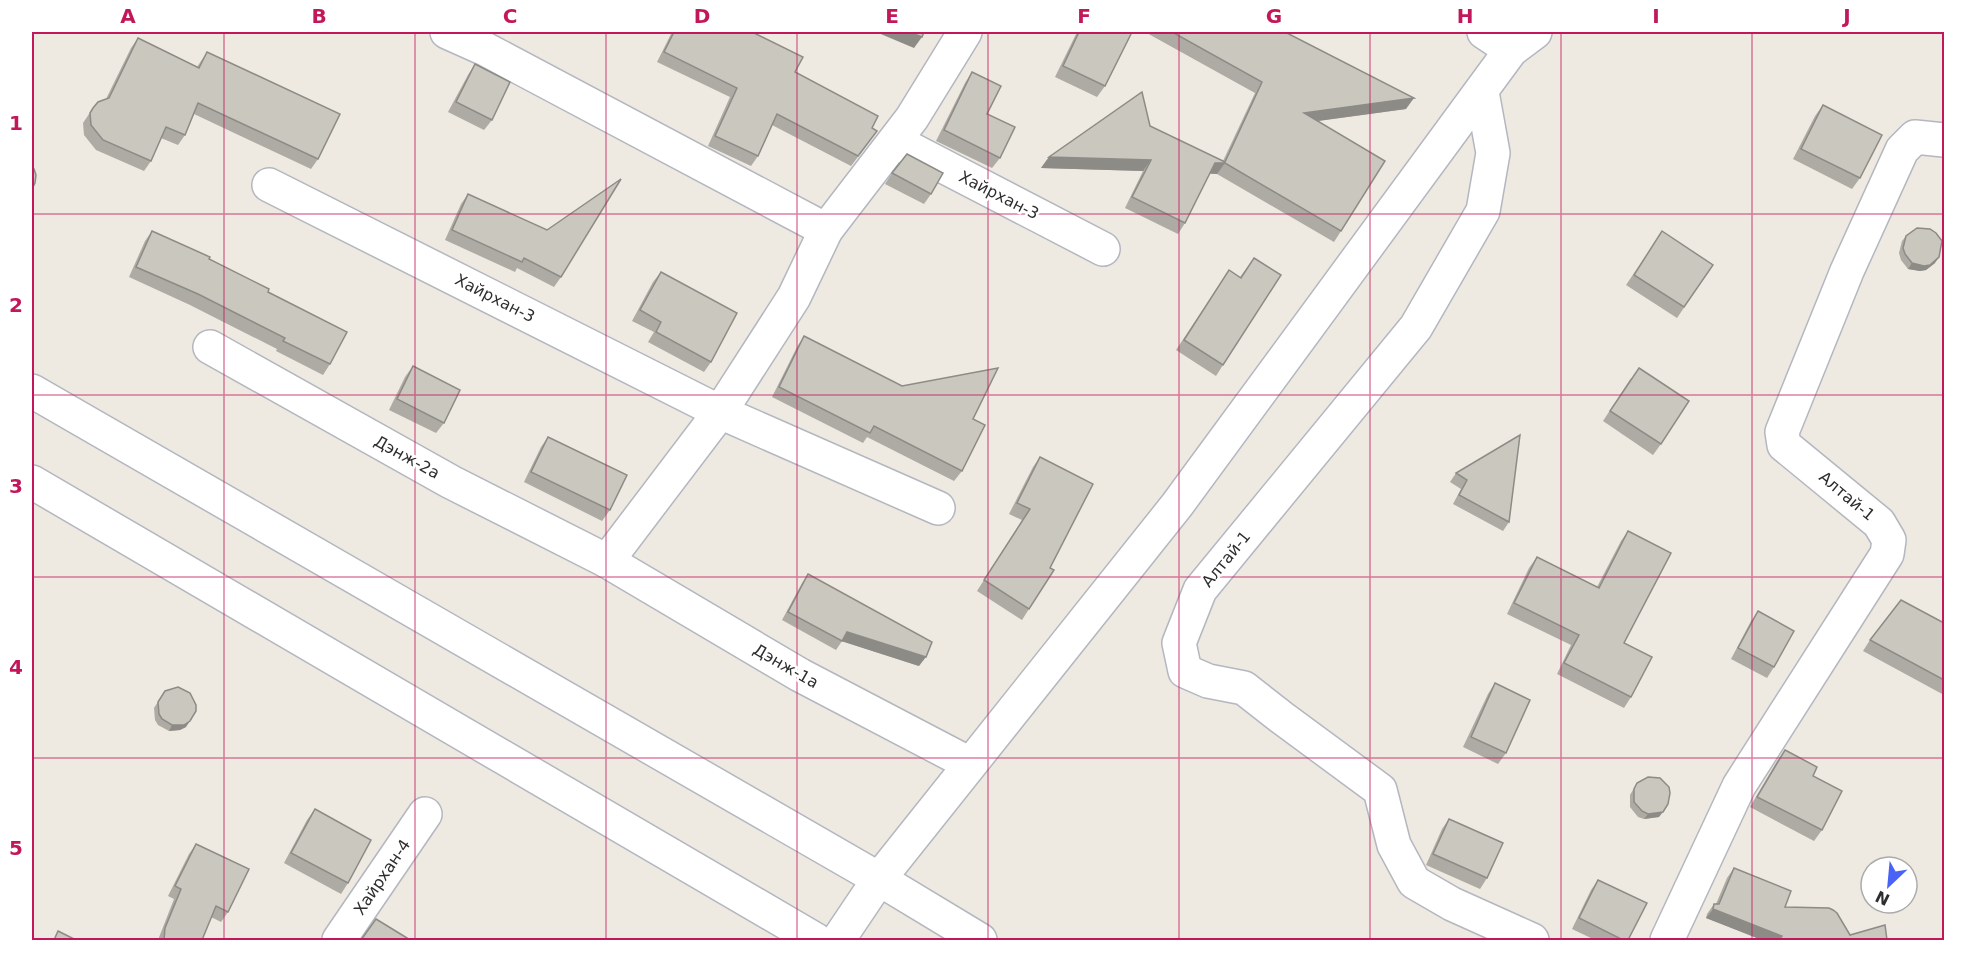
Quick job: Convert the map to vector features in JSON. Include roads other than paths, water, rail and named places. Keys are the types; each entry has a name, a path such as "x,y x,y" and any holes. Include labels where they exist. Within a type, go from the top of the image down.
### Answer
{"street":[{"path":"447,32 484,49 826,230"},
{"path":"607,561 720,412 794,297 826,230 912,118 965,32"},
{"path":"838,940 879,879 1177,505 1482,92 1523,41 1484,32"},
{"name":"Алтай-1","path":"1482,92 1493,153 1483,211 1416,327 1200,590 1179,643 1185,671 1208,681 1244,688 1380,790 1394,845 1414,882 1452,903 1532,940"},
{"name":"Алтай-1","path":"1667,940 1739,786 1887,554 1889,540 1879,523 1784,445 1782,432 1847,271 1902,150 1915,137 1944,140"},
{"name":"Хайрхан-3","path":"895,141 1103,249"},
{"name":"Хайрхан-3","path":"269,185 720,412 938,508"},
{"name":"Дэнж-2а","path":"210,347 452,482 607,561"},
{"path":"32,391 879,879 980,940"},
{"path":"32,482 816,940"},
{"name":"Дэнж-1а","path":"607,561 800,675 970,764"},
{"name":"Хайрхан-4","path":"339,940 425,814"}]}
